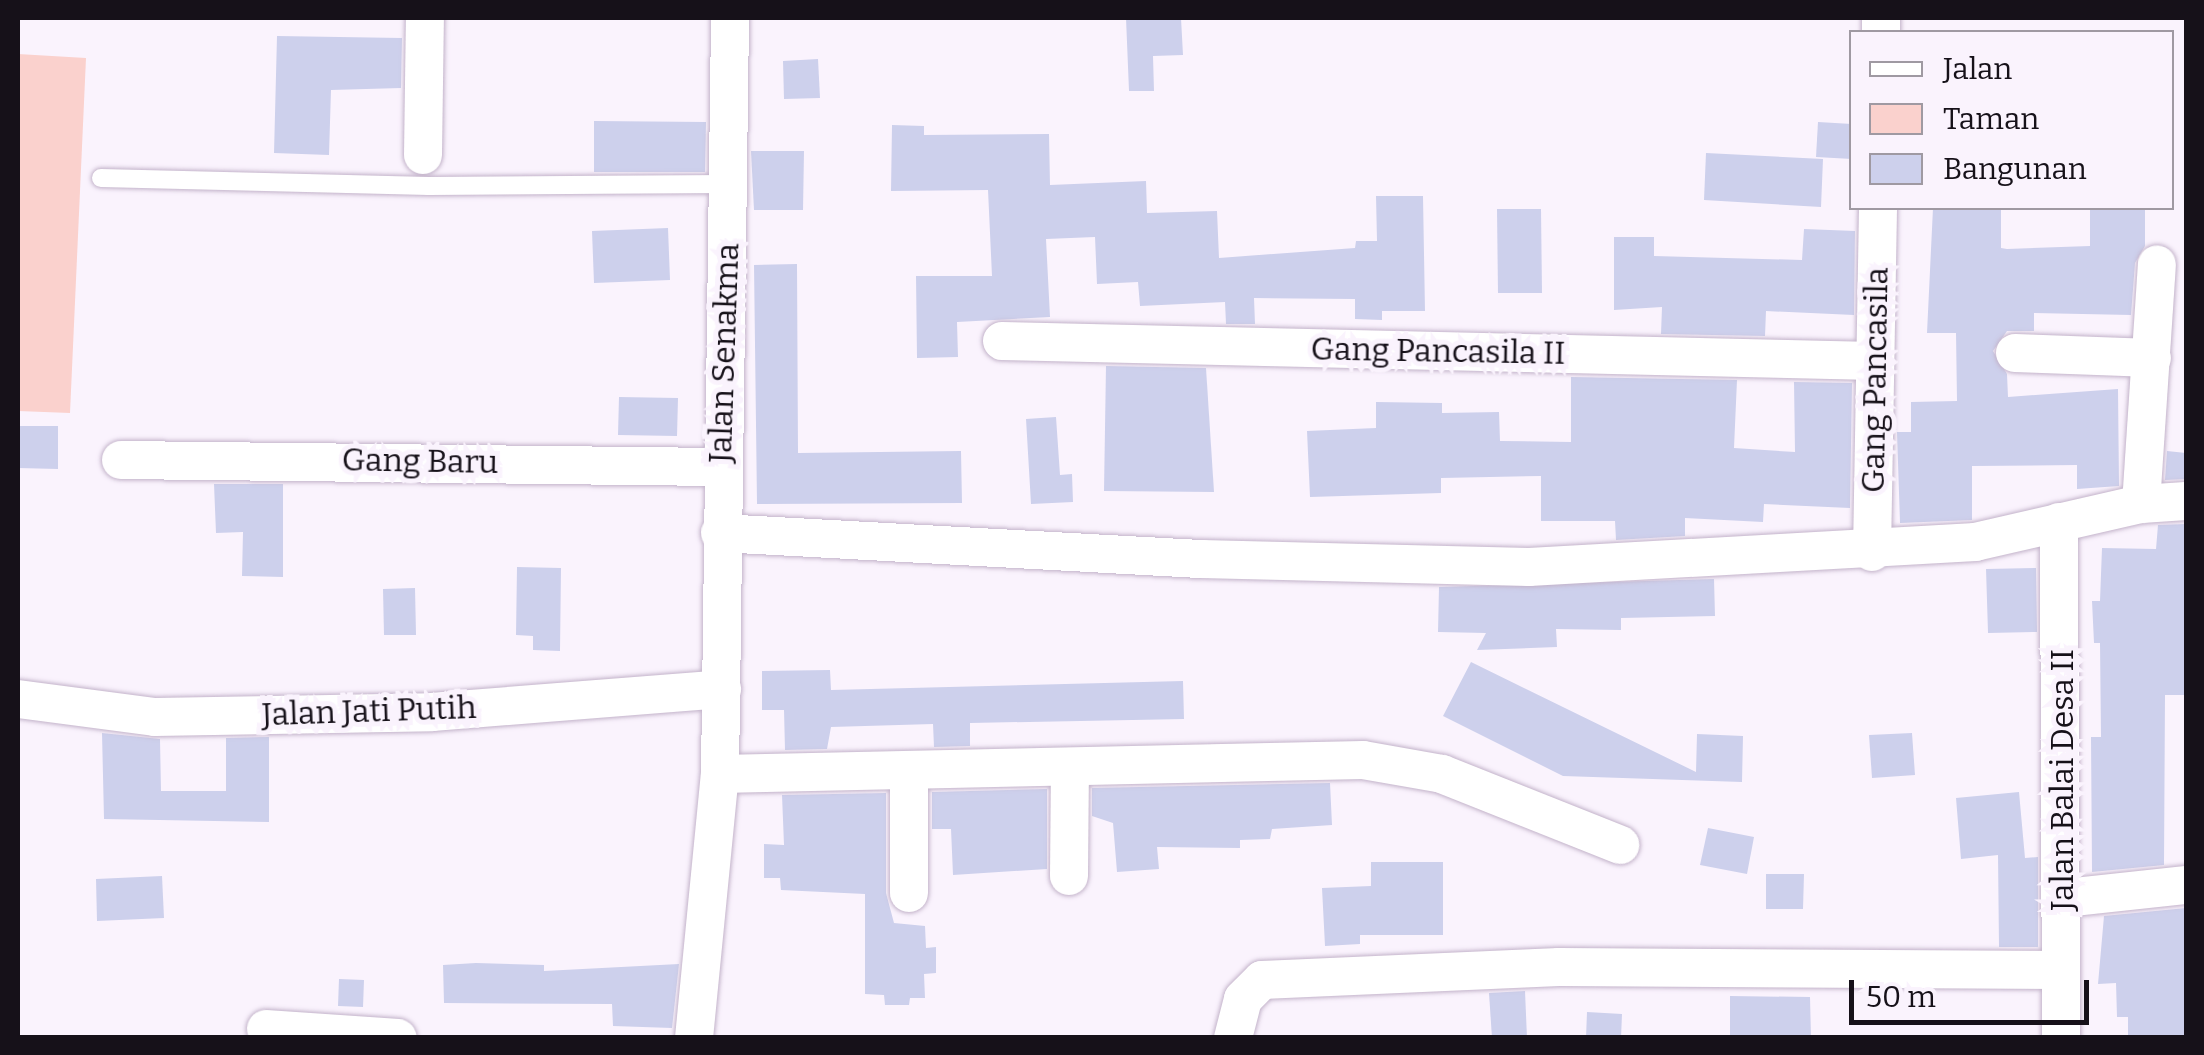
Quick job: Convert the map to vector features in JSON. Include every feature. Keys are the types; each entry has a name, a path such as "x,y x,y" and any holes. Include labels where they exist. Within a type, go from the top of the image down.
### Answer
{"street":[{"path":"423,155 425,18"},
{"name":"Jalan Senakma","path":"694,1038 720,774 719,467 732,184 730,18"},
{"name":"Gang Pancasila","path":"1872,552 1878,210"},
{"path":"2141,504 2157,265"},
{"name":"Gang Pancasila II","path":"1002,341 1875,361"},
{"path":"2015,353 2152,358"},
{"name":"Gang Baru","path":"121,460 719,467"},
{"path":"720,533 1201,558 1529,567 1872,552 1975,542 2141,504 2186,501"},
{"name":"Jalan Balai Desa II","path":"2059,522 2064,898 2061,1038"},
{"name":"Jalan Jati Putih","path":"18,699 155,717 432,712 722,688"},
{"path":"720,774 910,773 1363,760 1418,766 1620,845"},
{"path":"1069,876 1070,769"},
{"path":"910,773 910,893"},
{"path":"2064,898 2186,885"},
{"path":"1233,1038 1250,985 1262,980 1559,967 2060,970"},
{"path":"266,1029 398,1038"}],"lane":[{"path":"102,178 429,186 732,184"}],"green space":[{"path":"18,54 86,58 70,413 18,411"}],"building":[{"path":"1126,18 1181,18 1183,55 1153,56 1154,91 1129,91"},
{"path":"277,36 402,38 401,88 331,90 329,155 274,153"},
{"path":"818,59 820,98 784,99 783,61"},
{"path":"594,121 706,122 705,172 594,172"},
{"path":"1818,122 1849,124 1849,159 1816,157"},
{"path":"892,125 924,126 924,135 1049,134 1050,185 1146,181 1147,213 1217,211 1219,258 1355,248 1356,241 1377,241 1376,196 1423,196 1425,311 1382,311 1382,320 1355,319 1355,299 1254,298 1255,324 1226,324 1225,302 1140,306 1138,282 1097,284 1095,237 1046,239 1050,317 957,322 958,357 917,358 916,276 992,276 988,190 891,191"},
{"path":"751,151 804,151 803,210 754,210"},
{"path":"1706,153 1823,159 1821,207 1704,200"},
{"path":"1497,209 1541,209 1542,293 1498,293"},
{"path":"1933,210 2001,210 2001,248 2007,249 2090,246 2090,210 2145,210 2145,246 2135,263 2131,315 2034,313 2034,331 2007,331 1993,351 2007,374 2008,397 2118,389 2119,486 2077,489 2077,465 1972,466 1972,520 1900,523 1897,432 1911,432 1911,402 1957,401 1956,333 1927,333"},
{"path":"668,228 670,280 594,283 592,231"},
{"path":"1804,229 1855,231 1854,315 1766,311 1765,336 1661,334 1662,307 1614,310 1614,237 1654,237 1654,256 1802,260"},
{"path":"797,264 798,453 961,451 962,503 757,504 754,265"},
{"path":"1106,366 1206,368 1214,492 1104,491"},
{"path":"1571,377 1737,380 1734,448 1795,452 1794,382 1852,383 1850,508 1764,504 1763,522 1685,518 1685,536 1616,540 1615,521 1541,521 1541,476 1441,478 1441,493 1310,497 1307,431 1376,428 1376,402 1442,403 1442,413 1499,412 1500,441 1571,442"},
{"path":"619,397 678,398 677,436 618,435"},
{"path":"1056,417 1060,475 1072,474 1073,502 1031,504 1026,419"},
{"path":"18,426 58,426 58,469 18,468"},
{"path":"2167,451 2186,453 2186,479 2165,480"},
{"path":"214,484 283,484 283,577 242,576 243,532 216,533"},
{"path":"2186,524 2184,695 2165,695 2164,865 2092,872 2091,737 2101,737 2100,643 2094,643 2092,601 2100,601 2102,548 2156,549 2158,525"},
{"path":"517,567 561,568 560,651 533,650 533,636 516,635"},
{"path":"2036,568 2037,632 1988,633 1986,569"},
{"path":"1714,579 1715,616 1621,618 1621,630 1556,629 1557,647 1477,650 1486,633 1438,632 1439,587"},
{"path":"415,588 416,635 384,635 383,589"},
{"path":"1471,662 1696,772 1697,734 1743,736 1742,782 1563,776 1443,716"},
{"path":"830,670 831,690 1183,681 1184,719 970,723 970,746 934,747 933,724 831,727 827,749 785,750 784,710 762,710 762,671"},
{"path":"102,733 160,739 161,791 226,791 226,738 269,737 269,822 104,819"},
{"path":"1912,733 1915,775 1872,778 1869,735"},
{"path":"1330,783 1332,825 1272,829 1270,839 1240,840 1240,848 1157,847 1159,869 1117,872 1113,823 1092,816 1092,788"},
{"path":"1047,789 1047,869 953,875 951,829 932,829 932,792"},
{"path":"2019,792 2025,858 2038,857 2038,947 1999,947 1998,855 1961,859 1956,798"},
{"path":"886,793 886,893 894,923 925,926 926,948 936,947 936,973 924,974 925,998 910,998 909,1005 885,1005 884,995 865,994 865,894 781,890 780,878 764,878 764,844 784,845 782,795"},
{"path":"1708,828 1754,837 1747,874 1700,865"},
{"path":"1371,862 1443,862 1443,935 1360,935 1360,944 1325,946 1322,888 1371,886"},
{"path":"1766,874 1804,874 1803,909 1766,909"},
{"path":"162,876 164,918 97,921 96,879"},
{"path":"2186,908 2186,1038 2128,1038 2128,1017 2117,1017 2116,983 2098,984 2104,916"},
{"path":"679,964 672,1028 613,1026 612,1004 444,1003 443,965 544,965 544,971"},
{"path":"339,979 364,980 363,1007 338,1006"},
{"path":"1525,991 1527,1038 1492,1038 1489,993"},
{"path":"1730,996 1810,997 1811,1038 1730,1038"},
{"path":"1587,1012 1622,1014 1621,1038 1586,1038"}]}
